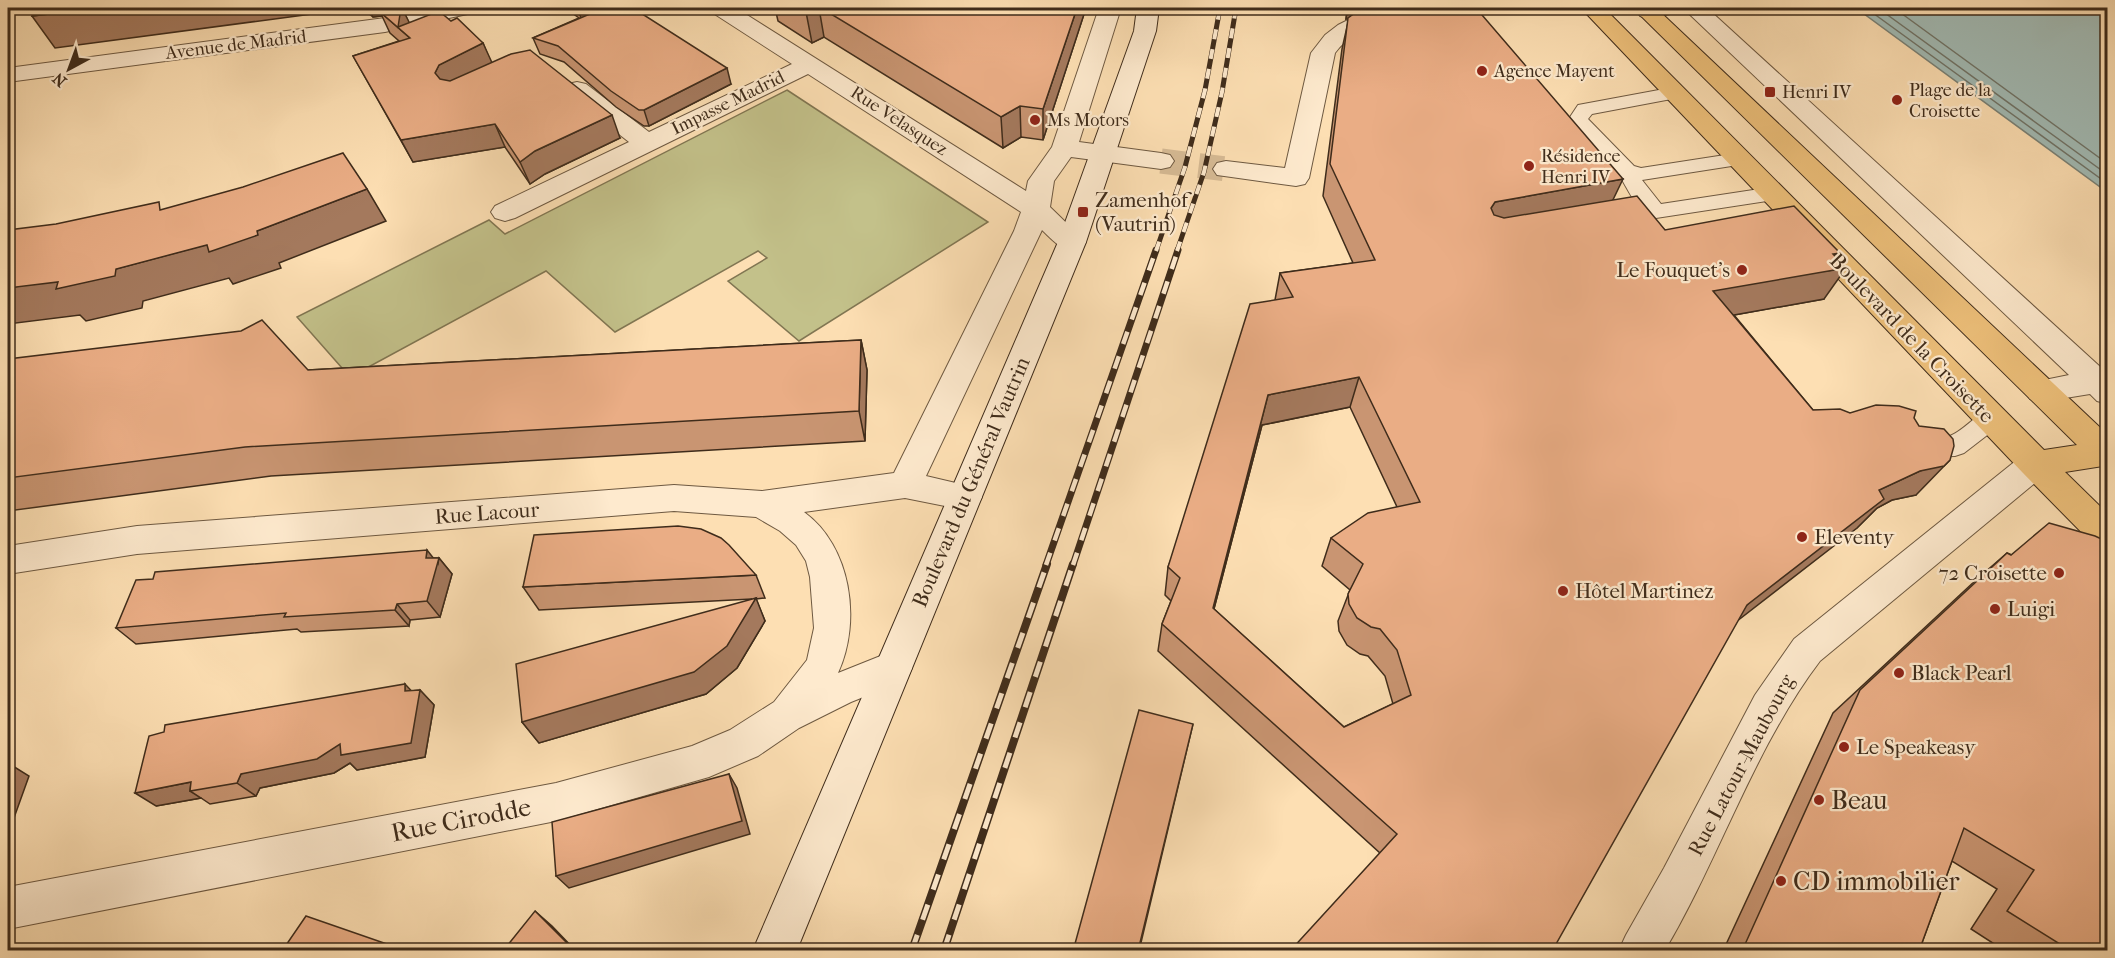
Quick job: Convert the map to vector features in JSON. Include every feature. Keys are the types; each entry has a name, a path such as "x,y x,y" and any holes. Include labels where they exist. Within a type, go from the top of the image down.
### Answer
{"main road":[{"name":"Boulevard de la Croisette","path":"1592,8 1990,419 2108,537"},
{"path":"1653,9 1776,133 2106,454"},
{"path":"2035,464 2106,454"}],"street":[{"name":"Avenue de Madrid","path":"8,75 385,26 464,8"},
{"name":"Rue Velasquez","path":"721,8 1036,209 1072,242"},
{"path":"905,485 1028,231 1036,209 1041,181 1064,148 1110,8"},
{"name":"Boulevard du Général Vautrin","path":"775,951 1072,242 1145,31 1148,8"},
{"path":"1226,169 1296,178 1323,53 1329,40 1351,27 1377,18 1449,8"},
{"path":"1694,8 1831,124 2074,347 2102,387"},
{"name":"Impasse Madrid","path":"505,212 810,64"},
{"name":"Impasse Madrid","path":"562,76 647,143"},
{"path":"1776,133 1831,124"},
{"path":"1064,148 1161,161"},
{"path":"2041,391 2102,387"},
{"name":"Rue Latour-Maubourg","path":"1641,951 1678,886 1771,702 1789,672 1807,650 2035,464"},
{"name":"Rue Lacour","path":"8,560 137,540 674,498 762,504 905,485 965,497"},
{"path":"762,504 792,521 810,537 823,562 832,593 832,629 826,658 812,685 785,716"},
{"name":"Rue Cirodde","path":"8,908 556,802 695,764 744,743 785,716 838,690 893,668"}],"lane":[{"path":"1656,211 1635,188 1627,170 1578,120 1585,109 1675,93"},
{"path":"1627,170 1641,174 1738,159"},
{"path":"1632,215 1773,194"},
{"path":"1901,447 1955,446 1990,419"}],"shaded area":[{"path":"787,90 988,222 799,341 728,281 767,258 758,251 615,332 546,271 350,377 297,317 489,220 505,234"}],"water":[{"path":"1856,8 2107,8 2107,192"}],"building":[{"path":"36,8 100,8 32,16"},
{"path":"401,8 398,27 439,11 451,21 457,18 483,43 439,65 435,73 440,79 450,81 511,54 530,50 612,115 535,151 520,162 495,124 401,140 353,56 410,38 379,11"},
{"path":"604,8 633,8 727,68 644,110 639,110 611,91 558,46 533,38"},
{"path":"799,8 816,8 806,12"},
{"path":"821,8 1077,8 1043,109 1020,106 1001,117"},
{"name":"Hôtel Martinez","path":"1362,8 1476,8 1623,179 1495,202 1491,208 1494,215 1504,218 1637,196 1665,230 1794,206 1840,253 1833,254 1846,268 1713,291 1813,410 1840,409 1850,413 1876,405 1899,406 1916,411 1914,418 1919,426 1944,429 1953,439 1954,446 1950,460 1944,466 1920,471 1879,490 1884,499 1747,605 1551,951 1290,951 1397,834 1162,624 1180,578 1168,567 1250,304 1293,297 1280,273 1375,260 1330,164 1348,18","holes":["1359,377 1420,502 1368,513 1331,538 1363,564 1348,594 1349,604 1357,618 1371,627 1380,629 1397,650 1411,695 1344,727 1213,608 1268,395"]},
{"path":"343,153 367,189 257,231 258,235 209,252 207,245 116,269 115,276 56,289 58,282 8,288 8,230 56,224 159,202 160,210 243,187"},
{"path":"262,320 308,370 861,340 859,411 245,447 8,478 8,359 241,331"},
{"path":"2049,523 2108,542 2108,593 2106,595 2108,595 2108,951 2071,951 2007,911 2034,870 1964,828 1919,951 1742,951 1860,690 2007,553 2011,555"},
{"path":"678,526 701,529 721,538 756,575 523,587 534,535"},
{"path":"427,550 426,558 439,558 427,601 397,604 395,610 284,617 286,613 116,628 136,580 153,579 155,572"},
{"path":"756,598 727,646 694,672 522,722 516,664"},
{"path":"405,684 405,691 420,690 411,743 341,755 340,744 317,759 241,774 237,783 190,791 191,782 135,793 149,736 164,732 165,725"},
{"path":"1139,710 1193,724 1138,951 1073,951"},
{"path":"729,774 742,821 556,876 552,822"},
{"path":"535,911 575,951 503,951"},
{"path":"306,916 407,951 282,951"}],"tunnel":[{"path":"1161,161 1226,169"}],"railway":[{"path":"1156,251 1185,167 1205,90 1220,8"},
{"path":"1177,251 1204,172 1222,92 1236,8"},
{"path":"1046,565 1156,250"},
{"path":"1073,565 1178,250"},
{"path":"912,950 1047,564"},
{"path":"944,950 1073,564"}],"place":[{"name":"Agence Mayent","path":"1482,71"},
{"name":"Henri IV","path":"1770,92"},
{"name":"Plage de la Croisette","path":"1897,100"},
{"name":"Ms Motors","path":"1035,120"},
{"name":"Résidence Henri IV","path":"1529,166"},
{"name":"Zamenhof (Vautrin)","path":"1083,212"},
{"name":"Le Fouquet's","path":"1742,270"},
{"name":"Eleventy","path":"1802,537"},
{"name":"72 Croisette","path":"2059,573"},
{"name":"Hôtel Martinez","path":"1563,591"},
{"name":"Luigi","path":"1995,609"},
{"name":"Black Pearl","path":"1899,673"},
{"name":"Le Speakeasy","path":"1844,747"},
{"name":"Beau","path":"1819,800"},
{"name":"CD immobilier","path":"1781,881"}]}
